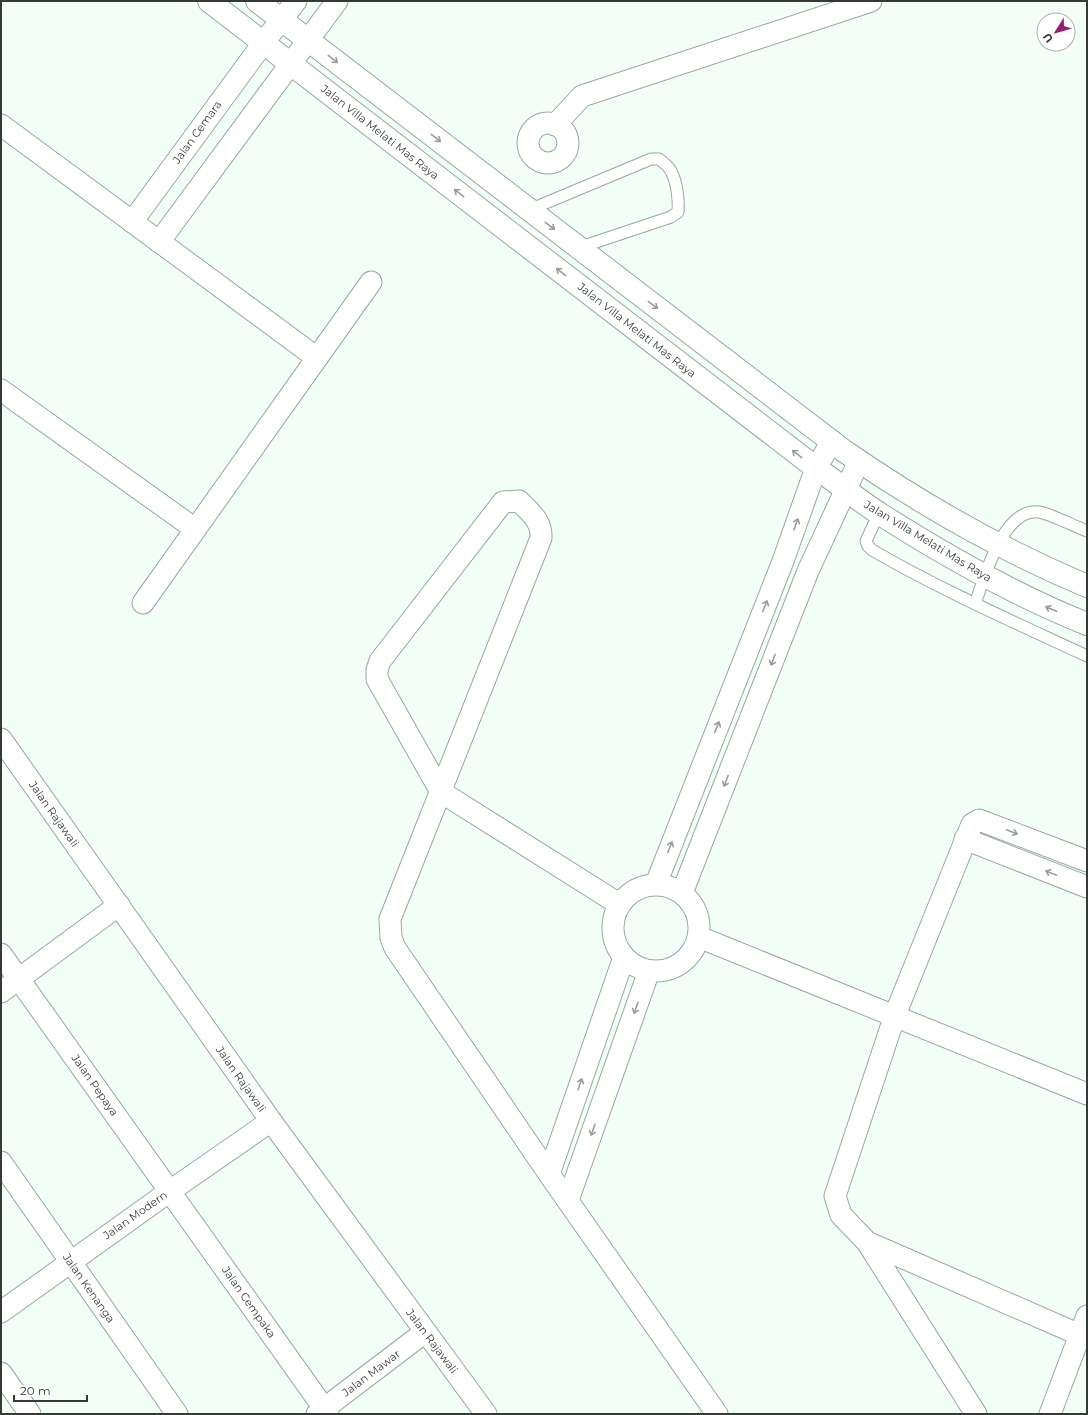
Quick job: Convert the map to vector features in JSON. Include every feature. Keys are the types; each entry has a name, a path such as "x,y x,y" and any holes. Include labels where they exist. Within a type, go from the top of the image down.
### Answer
{"street":[{"name":"Jalan Villa Melati Mas Raya","path":"209,1 816,468 879,513 985,576 1031,600 1087,624"},
{"path":"257,1 578,248 859,461 933,509 998,545 1087,586"},
{"name":"Jalan Cemara","path":"132,222 264,42 296,1"},
{"path":"159,242 309,41 337,1"},
{"path":"555,125 582,96 871,1"},
{"path":"1,125 317,358"},
{"path":"142,603 371,282"},
{"path":"1,390 195,529"},
{"path":"656,884 783,561 816,468 832,441"},
{"path":"682,893 808,572 859,461"},
{"path":"619,904 441,792 378,679 377,670 380,661 503,502 519,501 536,518 541,529 541,538 441,792 390,919 391,938 394,948 549,1174 717,1414"},
{"name":"Jalan Rajawali","path":"1,739 271,1121 486,1414"},
{"path":"976,1414 866,1242 841,1215 834,1196 895,1015 972,824 979,820 1087,861"},
{"path":"965,839 1087,887"},
{"path":"656,884 670,886 682,893 692,903 698,917 699,936 689,957 677,966 664,971 649,971 635,966 624,957 616,945 613,931 614,917 619,904 629,893 641,886 656,884"},
{"path":"1,992 20,980 119,905"},
{"path":"699,936 1087,1094"},
{"name":"Jalan Pepaya","path":"1,954 170,1191"},
{"path":"549,1174 624,957"},
{"path":"568,1200 649,971"},
{"name":"Jalan Modern","path":"1,1312 70,1261 271,1121"},
{"name":"Jalan Kenanga","path":"1,1162 177,1414"},
{"name":"Jalan Cempaka","path":"170,1191 323,1412"},
{"path":"866,1242 1084,1325 1050,1414"},
{"name":"Jalan Mawar","path":"323,1412 425,1332"},
{"path":"1,1372 30,1414"}],"lane":[{"path":"529,210 651,159 659,159 666,165 672,173 679,204 678,212 671,217 578,248"},
{"path":"975,604 998,545 1006,530 1015,521 1026,514 1038,512 1087,531"},
{"path":"879,513 866,541 868,546 907,570 975,604 1087,656"}]}
